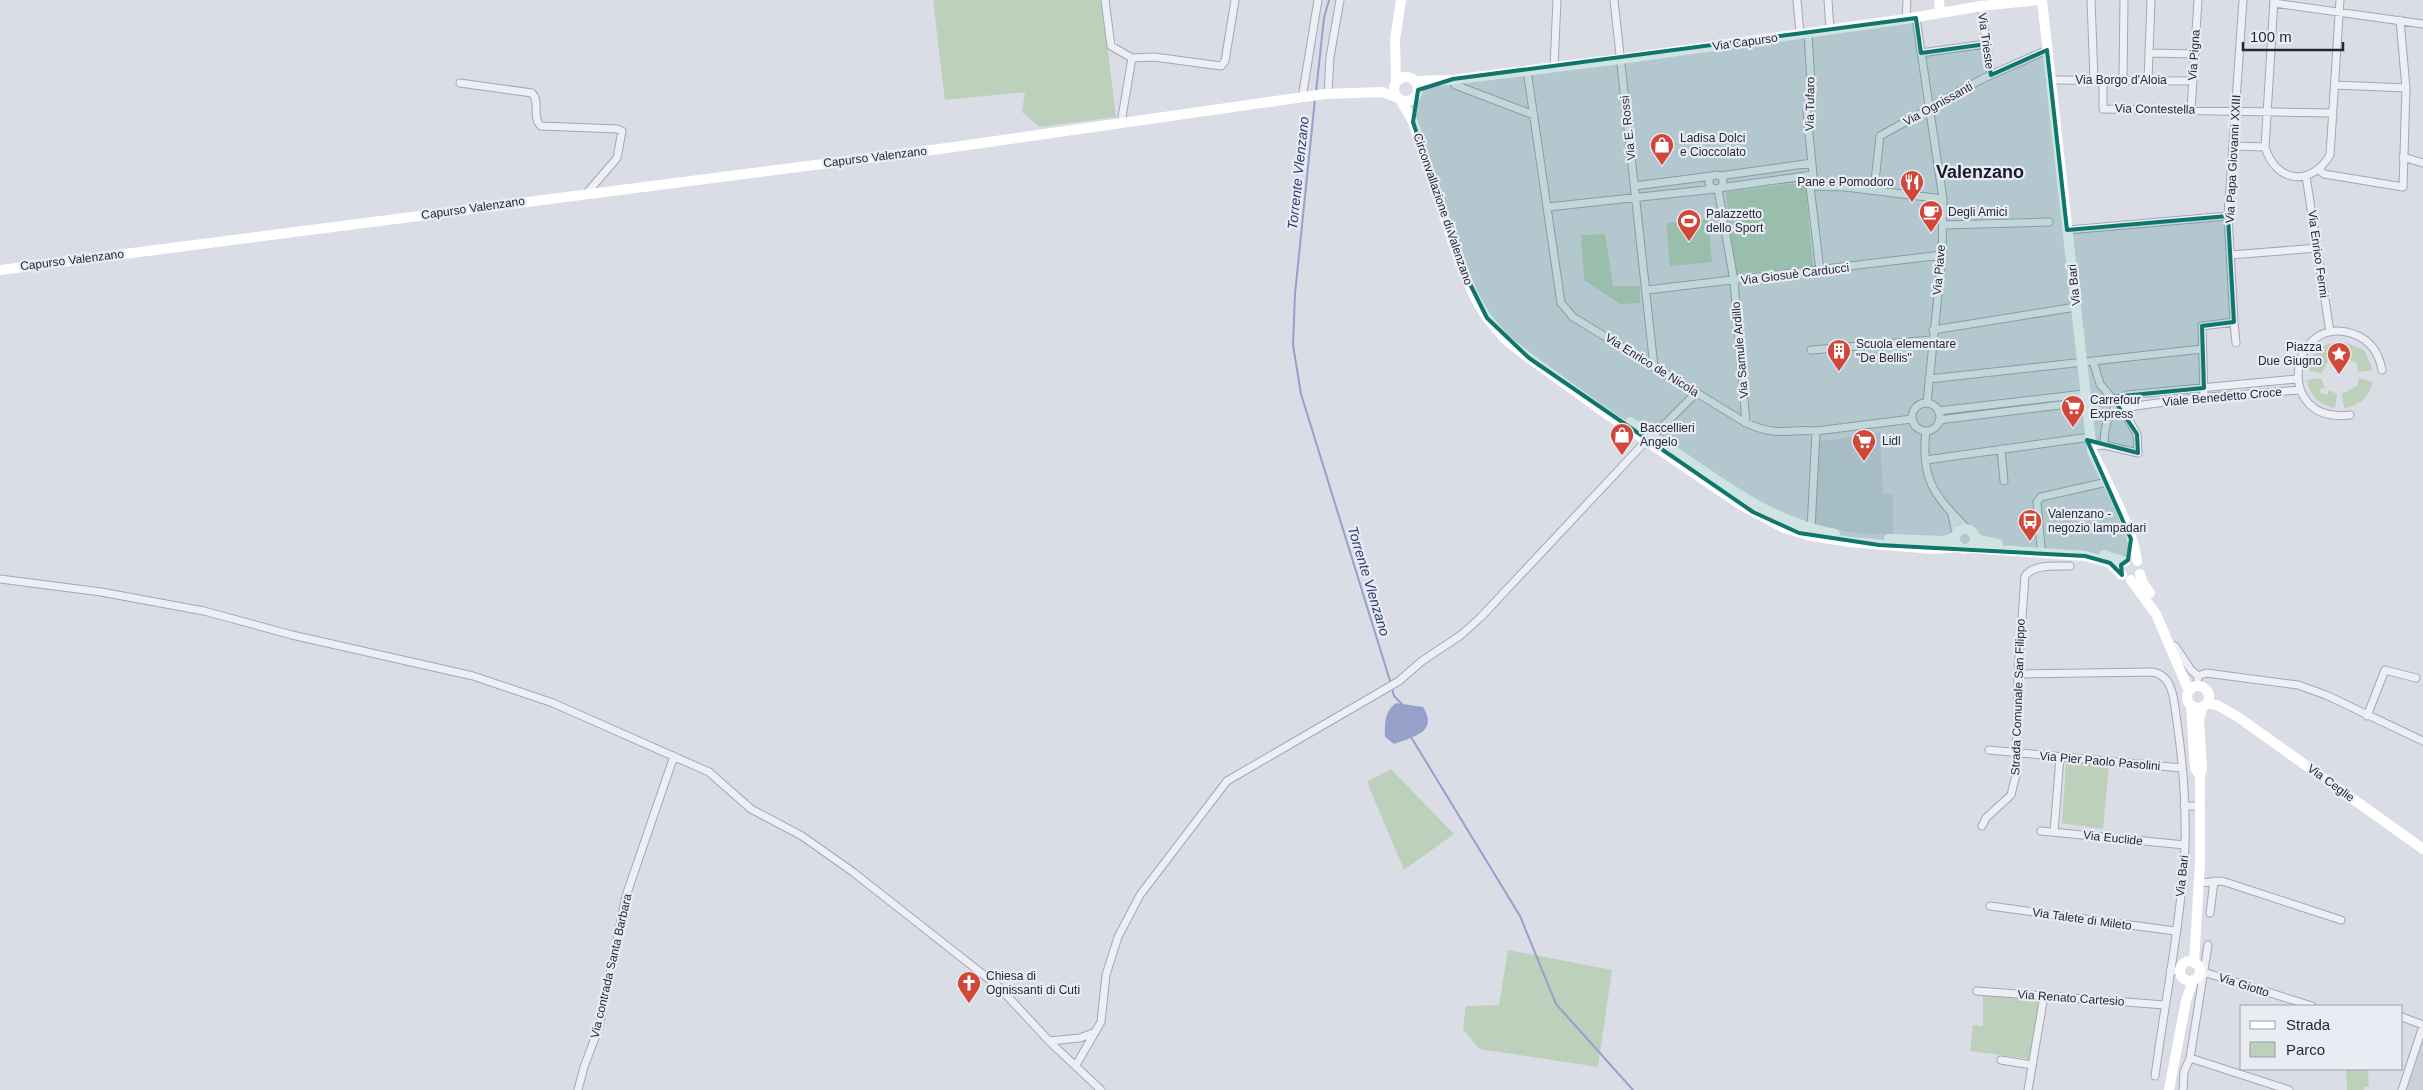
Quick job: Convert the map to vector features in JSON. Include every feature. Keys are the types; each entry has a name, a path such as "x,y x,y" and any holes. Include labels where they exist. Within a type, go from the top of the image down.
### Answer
{"main road":[{"path":"1395,84 1396,31 1401,0"},
{"path":"1939,0 1940,13"},
{"name":"Via Capurso","path":"1413,87 1452,80 1804,34 1981,6 2040,0"},
{"name":"Via Bari","path":"2040,0 2076,307 2088,362 2085,398 2091,442 2131,539 2130,561 2141,567 2131,576"},
{"path":"1395,59 1413,87"},
{"path":"1359,92 1395,84 1413,87"},
{"name":"Circonvallazione di Valenzano","path":"1395,84 1399,99 1413,122 1460,264 1475,298 1487,318 1506,340 1583,395 1755,505 1785,520 1811,529 1840,535 1899,540 1944,541 1956,536"},
{"path":"1359,92 1382,92 1408,101 1413,87"},
{"name":"Circonvallazione di Valenzano","path":"1413,87 1413,122"},
{"name":"Capurso Valenzano","path":"0,270 947,148 1326,94 1359,92"},
{"name":"Circonvallazione di Valenzano","path":"1650,438 1753,512 1799,533 1850,542 1933,549 2082,551 2130,561"},
{"path":"1963,529 1971,533 1974,543 1965,548 1956,543 1956,536 1963,529"},
{"name":"Circonvallazione di Valenzano","path":"1971,533 1992,544 2103,560 2131,576"},
{"path":"2130,561 2121,568 2143,583 2163,617 2186,673 2195,685 2208,691 2209,697 2205,705 2196,707 2191,705 2187,698 2195,685"},
{"path":"2131,576 2156,614 2195,685"},
{"name":"Via Ceglie","path":"2208,691 2238,717 2423,849"},
{"name":"Via Bari","path":"2191,705 2195,768 2200,776"},
{"name":"Via Bari","path":"2182,975 2198,977 2194,939 2199,883 2200,776 2202,769 2199,720 2205,705"},
{"name":"Via Ceglie","path":"2205,705 2217,705 2238,717"},
{"name":"Via Bari","path":"2168,1090 2186,1001 2182,966 2196,967"}],"street":[{"path":"1105,0 1111,46 1132,58 1154,58 1221,66 1225,61 1235,0"},
{"path":"1304,97 1318,0"},
{"path":"1326,94 1340,0"},
{"path":"1554,67 1557,0"},
{"name":"Via E. Rossi","path":"1614,0 1654,367"},
{"name":"Via Tufaro","path":"1797,0 1804,34 1812,100 1807,112 1813,175"},
{"path":"1828,0 1830,30"},
{"name":"Via Piave","path":"1907,0 1921,53 1943,199 1942,255 1927,403"},
{"path":"2091,0 2094,80"},
{"path":"2123,80 2124,0"},
{"path":"2148,80 2151,0"},
{"name":"Via Pigna","path":"2191,110 2198,0"},
{"name":"Via Papa Giovanni XXIII","path":"2236,343 2228,216 2243,0"},
{"path":"2340,0 2340,12 2330,155 2319,170 2306,176 2290,176 2282,172 2271,162 2265,147 2274,2 2340,12 2400,20 2423,24"},
{"name":"Via Trieste","path":"1981,6 1990,75"},
{"path":"2319,170 2324,174 2404,187 2406,88 2400,20"},
{"path":"1921,53 1986,44"},
{"name":"Via Ognissanti","path":"1874,190 1880,136 1990,75 2047,50"},
{"path":"2149,53 2195,54"},
{"path":"1121,123 1132,58"},
{"path":"1527,70 1548,207 1813,175 1810,186 1820,271"},
{"path":"1452,80 1455,85 1534,115"},
{"name":"Via Borgo d'Aloia","path":"2050,80 2193,81"},
{"name":"Via Contestella","path":"2103,80 2103,109 2267,112"},
{"path":"460,83 532,93 536,97 537,121 541,126 617,129 622,131 617,158 587,193"},
{"path":"2335,86 2406,88"},
{"path":"2267,112 2333,113"},
{"path":"2234,146 2265,147"},
{"path":"2404,157 2423,163"},
{"path":"1634,186 1812,163"},
{"path":"1790,165 1792,178"},
{"path":"1712,176 1709,182 1717,188"},
{"path":"1717,188 1724,182 1720,176"},
{"name":"Via Enrico Fermi","path":"2306,176 2330,332"},
{"path":"1652,183 1654,195"},
{"path":"1810,186 1874,190 1943,199"},
{"name":"Via Samule Ardillo","path":"1717,188 1734,281 1746,424"},
{"name":"Via Enrico de Nicola","path":"1548,207 1561,303 1573,317 1746,424 1774,432 1801,429 1816,431 1912,419"},
{"path":"2068,230 2228,216"},
{"path":"1943,225 2048,222"},
{"path":"2230,256 2318,248"},
{"name":"Via Giosuè Carducci","path":"1647,290 1820,271 1942,255"},
{"path":"1933,330 2076,307"},
{"path":"2204,398 2202,326 2234,322"},
{"path":"2350,415 2339,417 2318,411 2306,400 2300,390 2297,379 2298,366 2304,351 2316,339 2330,332 2350,333 2364,339 2377,354 2382,370"},
{"path":"1811,350 1932,340"},
{"path":"1929,379 2202,349"},
{"path":"1926,460 2001,449 2091,442 2138,453 2137,434 2118,404 2100,384 2088,362"},
{"name":"Viale Benedetto Croce","path":"2297,379 2126,395 2118,404 2128,407 2300,390"},
{"path":"1076,1065 1101,1022 1106,975 1118,937 1140,895 1227,781 1399,681 1422,661 1461,635 1650,438 1696,393"},
{"path":"2085,398 1946,418 1939,421 1934,428 1926,431 1918,429 1912,419 1916,408 1927,403 1938,411 2085,398"},
{"path":"2104,444 2104,427 2110,411 2118,404"},
{"path":"1938,411 1939,421"},
{"path":"1811,529 1816,431"},
{"path":"1926,431 1928,475 1937,498 1952,516 1971,533"},
{"path":"2001,449 2004,481"},
{"path":"2070,566 2042,567 2037,502 2042,497 2107,482"},
{"path":"1952,516 1956,536"},
{"name":"Strada Comunale San Filippo","path":"1982,826 1986,818 2010,795 2016,774 2018,674 2025,576 2028,572 2042,567"},
{"path":"0,579 101,592 204,612 292,635 474,676 553,703 674,756 708,772 750,809 802,836 854,872 999,987 1049,1041 1101,1090"},
{"path":"2367,716 2385,670 2416,678"},
{"name":"Via Bari","path":"2018,674 2152,672 2165,678 2171,689 2184,795 2185,846 2175,931 2182,975 2164,1005 2155,1076"},
{"path":"2195,685 2206,673 2298,685 2326,695 2423,741"},
{"name":"Via Pier Paolo Pasolini","path":"1989,750 2182,768"},
{"name":"Via contrada Santa Barbara","path":"578,1090 584,1067 599,1027 626,896 674,756"},
{"path":"2054,832 2060,757"},
{"path":"2184,795 2200,794"},
{"path":"2184,806 2200,806"},
{"name":"Via Euclide","path":"2041,831 2185,846"},
{"path":"2210,913 2214,881"},
{"path":"2199,883 2222,881 2341,920"},
{"name":"Via Talete di Mileto","path":"1990,906 2175,931"},
{"name":"Via Bari","path":"2183,1090 2184,1072 2190,1058 2196,967 2208,945"},
{"name":"Via Giotto","path":"2196,967 2309,1005"},
{"name":"Via Renato Cartesio","path":"1977,991 2164,1005"},
{"path":"2028,1090 2044,996"},
{"path":"2402,1090 2423,1026 2403,1017"},
{"path":"1049,1041 1080,1038 1094,1033"},
{"path":"2190,1058 2289,1090"},
{"path":"2001,1060 2032,1064"}],"highlighted area":[{"path":"1916,18 1921,53 1986,44 1991,75 2047,50 2067,230 2228,216 2234,322 2202,326 2204,388 2112,397 2137,434 2138,453 2087,440 2131,539 2128,560 2121,565 2122,575 2110,563 2085,556 1879,545 1799,533 1753,512 1529,358 1487,318 1460,264 1413,122 1418,90 1453,79"}],"shaded area":[{"path":"1880,433 1883,494 1893,495 1893,535 1857,533 1815,526 1817,442"},
{"path":"2423,1039 2423,1090 2407,1090"}],"green space":[{"path":"933,0 1102,0 1116,117 1040,127 1022,112 1025,92 945,100"},
{"path":"1805,182 1813,266 1734,274 1726,192"},
{"name":"Palazzetto dello Sport","path":"1708,219 1712,262 1670,266 1666,223"},
{"path":"1605,234 1613,286 1640,286 1640,303 1620,304 1584,280 1581,235"},
{"path":"2336,342 2338,356 2328,361 2322,373 2307,370 2310,359 2316,351 2325,345"},
{"path":"2345,342 2364,350 2373,370 2359,372 2356,363 2342,356"},
{"path":"2321,378 2325,388 2320,389 2321,393 2328,395 2328,390 2337,394 2335,408 2324,405 2310,391 2307,380"},
{"path":"2359,378 2373,382 2369,392 2359,403 2344,408 2342,394 2357,386"},
{"path":"2066,761 2109,766 2103,829 2062,823"},
{"path":"1391,769 1454,834 1404,870 1367,782"},
{"path":"1508,950 1612,970 1598,1067 1479,1049 1463,1029 1466,1006 1499,1005"},
{"path":"1983,995 2039,1001 2030,1059 1970,1051 1973,1025 1983,1026"},
{"path":"2346,1070 2368,1070 2369,1087 2364,1087 2364,1090 2347,1090"}],"water":[{"path":"1396,703 1423,707 1428,722 1426,728 1416,736 1394,744 1385,737 1385,727 1387,714"}],"waterway":[{"name":"Torrente Vlenzano","path":"1316,92 1324,18 1329,0"},
{"name":"Torrente Vlenzano","path":"1315,99 1295,294 1293,345 1301,394 1391,684"},
{"name":"Torrente Vlenzano","path":"1392,688 1394,696 1403,705"},
{"name":"Torrente Vlenzano","path":"1411,737 1520,916 1556,1004 1633,1090"}],"place":[{"name":"Ladisa Dolci e Cioccolato","path":"1662,166"},
{"name":"Pane e Pomodoro","path":"1912,203"},
{"name":"Degli Amici","path":"1931,233"},
{"name":"Palazzetto dello Sport","path":"1689,242"},
{"name":"Scuola elementare \"De Bellis\"","path":"1839,372"},
{"name":"Piazza Due Giugno","path":"2339,375"},
{"name":"Carrefour Express","path":"2073,428"},
{"name":"Baccellieri Angelo","path":"1622,456"},
{"name":"Lidl","path":"1864,462"},
{"name":"Valenzano - negozio lampadari","path":"2030,542"},
{"name":"Chiesa di Ognissanti di Cuti","path":"969,1004"}],"district":[{"name":"Valenzano","path":"1980,172"}]}
